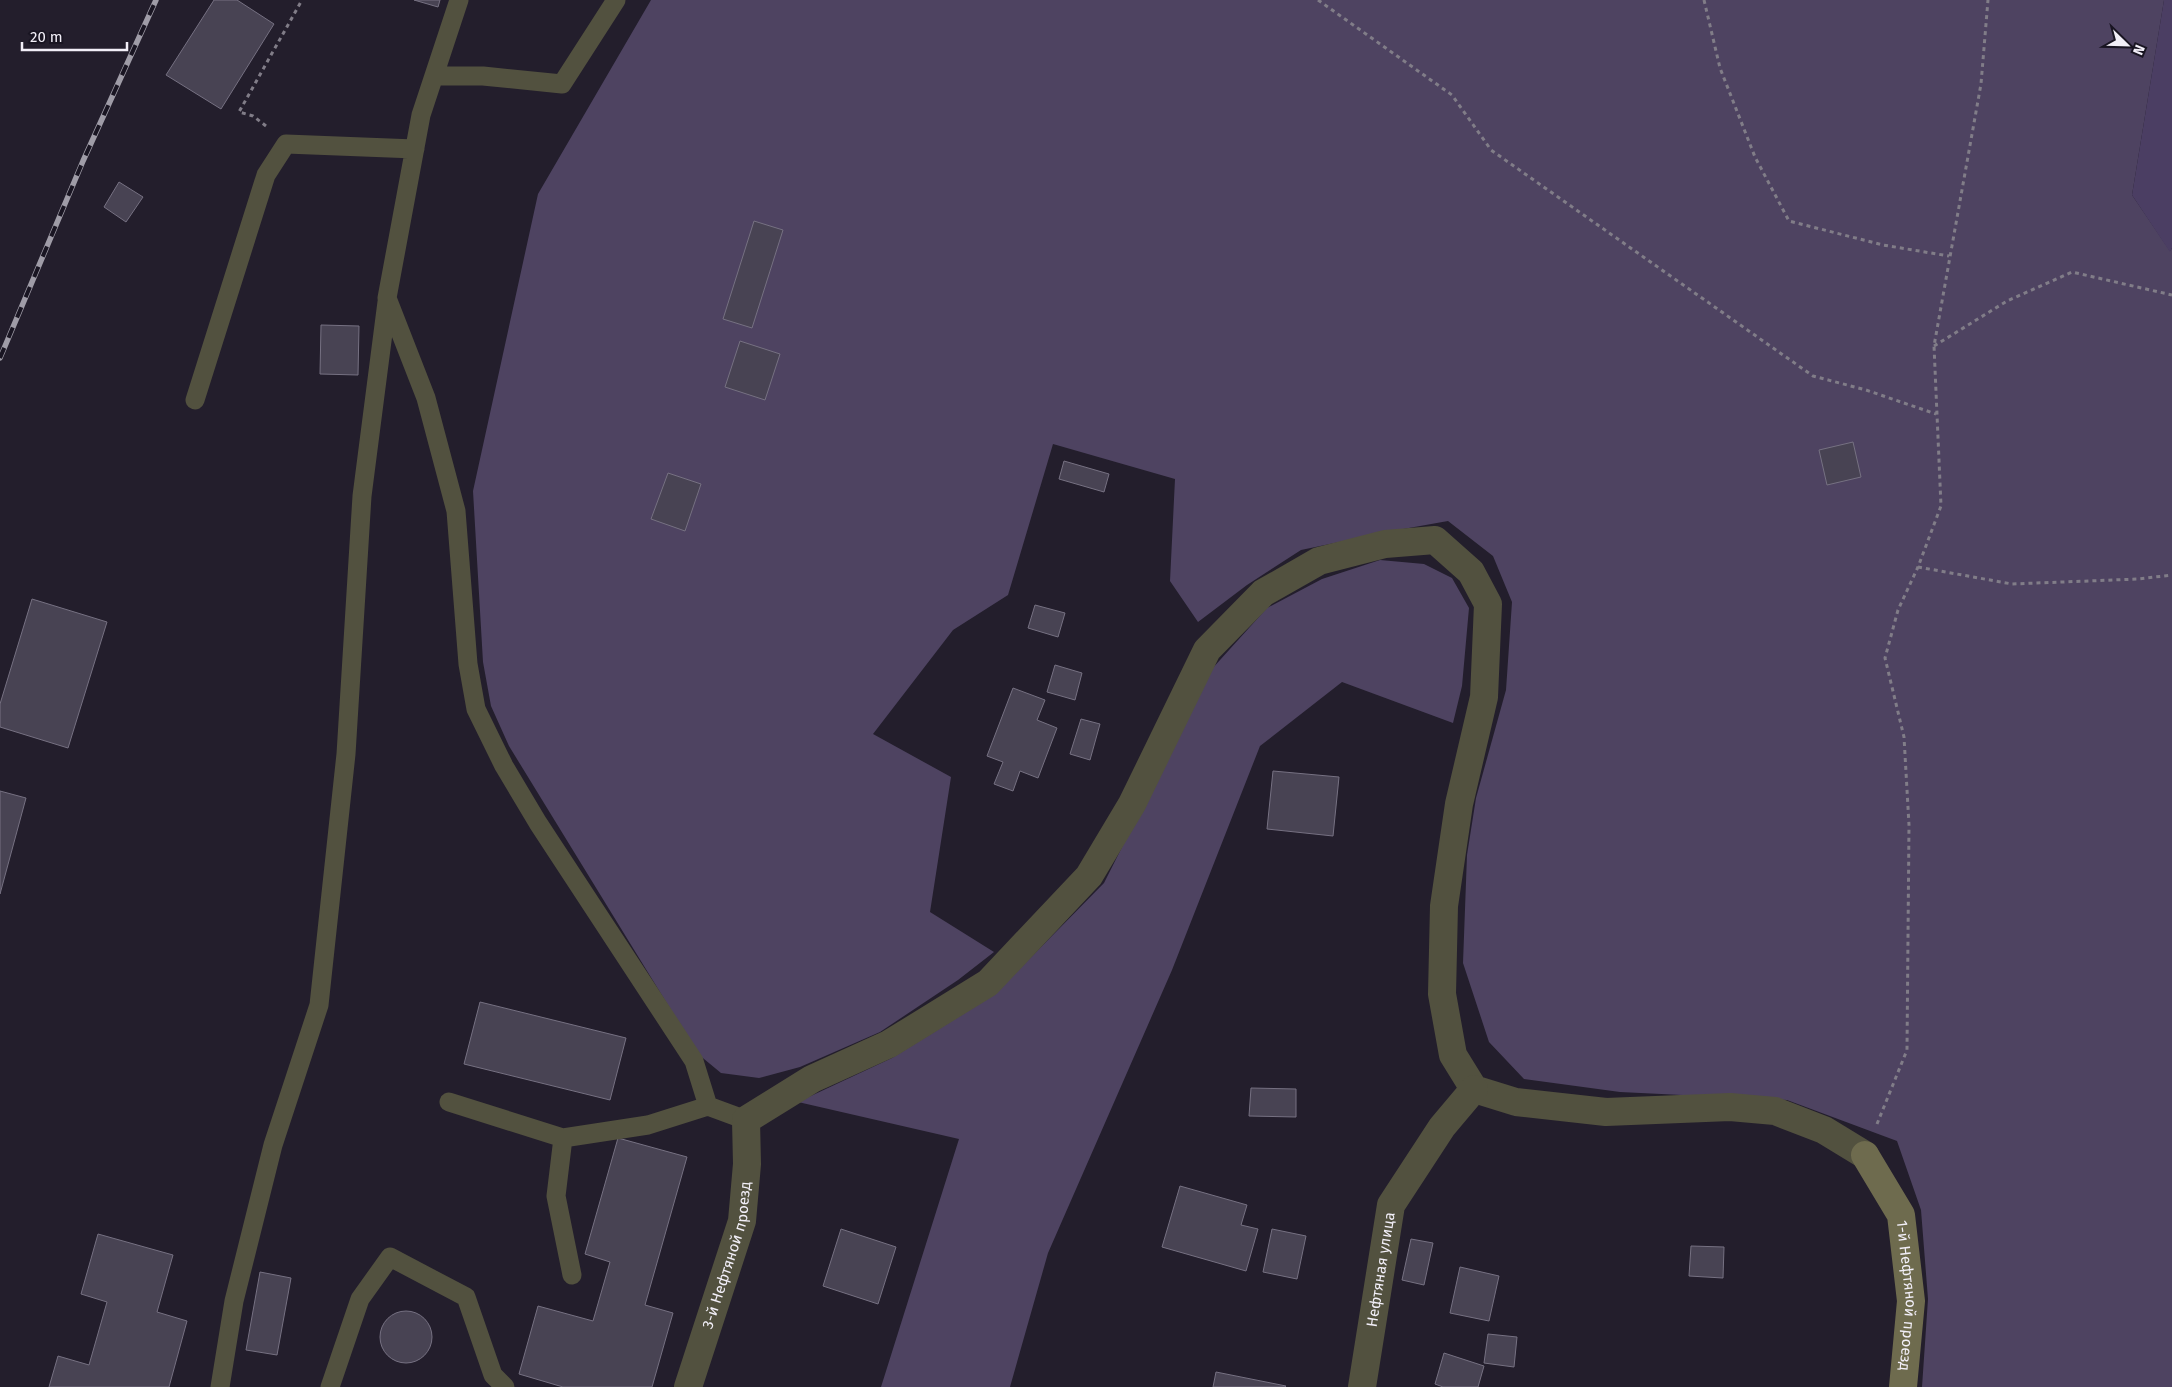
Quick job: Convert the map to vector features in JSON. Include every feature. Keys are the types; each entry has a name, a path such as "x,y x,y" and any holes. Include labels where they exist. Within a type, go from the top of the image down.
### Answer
{"street":[{"path":"746,1120 812,1079 889,1044 988,983 1089,876 1132,804 1208,650 1263,593 1319,561 1385,544 1435,540 1472,572 1488,604 1484,697 1459,804 1444,906 1442,994 1453,1055 1474,1089 1516,1102 1606,1112 1730,1107 1776,1110 1824,1130 1865,1155"},
{"name":"Нефтяная улица","path":"1362,1387 1391,1206 1442,1127 1474,1089"},
{"name":"3-й Нефтяной проезд","path":"688,1387 742,1221 747,1164 746,1120"},
{"name":"1-й Нефтяной проезд","path":"1865,1155 1901,1215 1911,1301 1903,1387"}],"lane":[{"path":"220,1387 234,1301 271,1154 319,1005 346,754 362,496 387,298 421,115 459,0"},
{"path":"434,76 484,76 562,84 616,0"},
{"path":"195,400 266,175 286,144 415,149"},
{"path":"387,298 426,398 456,512 468,664 476,709 504,766 538,823 694,1061 708,1106"},
{"path":"449,1102 563,1138 648,1125 708,1106 746,1120"},
{"path":"563,1138 556,1196 572,1276"},
{"path":"330,1387 360,1299 390,1257 466,1297 493,1375 505,1387"}],"path":[{"path":"286,144 253,116 239,112 302,0"},
{"path":"1318,0 1452,95 1491,150 1813,376 1866,390 1936,414"},
{"path":"1704,0 1720,68 1755,157 1789,221 1883,245 1949,256"},
{"path":"1865,1155 1907,1050 1908,815 1904,736 1885,658 1898,610 1918,567 1940,506 1934,346 1981,84 1988,0"},
{"path":"1934,346 2007,300 2072,272 2172,295"},
{"path":"1918,567 2012,584 2138,579 2172,575"}],"shaded area":[{"path":"651,0 2164,0 2132,195 2170,251 2172,248 2172,1387 1922,1387 1928,1299 1921,1210 1897,1141 1787,1100 1620,1092 1524,1079 1489,1042 1463,963 1467,855 1476,798 1506,690 1512,602 1493,556 1448,521 1301,550 1247,585 1198,622 1170,581 1175,479 1053,444 1008,595 953,630 873,734 951,777 930,912 994,952 958,980 880,1032 800,1067 759,1078 721,1073 698,1054 509,746 491,706 483,662 473,491 538,194"},
{"path":"2164,0 2172,0 2172,248 2170,252 2132,195"},
{"path":"1380,560 1424,564 1452,578 1469,608 1462,686 1453,723 1342,682 1260,746 1172,970 1048,1253 1010,1387 881,1387 959,1139 798,1102 892,1058 995,994 1104,883 1211,670 1267,608 1322,579"}],"building":[{"path":"214,0 237,0 274,24 221,109 166,75"},
{"path":"414,0 440,0 438,7"},
{"path":"119,182 143,197 126,222 104,207"},
{"path":"754,221 783,230 752,328 723,319"},
{"path":"321,325 359,326 358,375 320,374"},
{"path":"740,341 780,354 765,400 725,387"},
{"path":"1853,442 1861,477 1827,485 1819,450"},
{"path":"1064,461 1109,474 1104,492 1059,479"},
{"path":"668,473 701,484 685,531 651,519"},
{"path":"32,599 107,622 68,748 0,727 0,704"},
{"path":"1035,605 1065,613 1058,637 1028,628"},
{"path":"1055,665 1082,673 1075,700 1047,692"},
{"path":"1013,688 1045,700 1037,720 1057,728 1038,778 1020,771 1013,791 994,784 1003,762 987,756"},
{"path":"1081,719 1100,724 1090,760 1070,754"},
{"path":"1273,771 1339,777 1333,836 1267,829"},
{"path":"0,791 26,798 0,894"},
{"path":"480,1002 626,1038 610,1100 464,1064"},
{"path":"1251,1088 1296,1089 1296,1117 1249,1116"},
{"path":"618,1138 687,1157 645,1305 673,1313 652,1387 563,1387 519,1374 538,1306 593,1321 610,1262 585,1254"},
{"path":"1180,1186 1247,1205 1241,1225 1258,1229 1246,1271 1162,1247"},
{"path":"841,1229 896,1247 878,1304 823,1286"},
{"path":"1272,1229 1306,1236 1297,1279 1263,1272"},
{"path":"98,1234 173,1255 157,1312 187,1321 169,1387 49,1387 58,1356 89,1365 107,1302 81,1294"},
{"path":"1411,1239 1433,1243 1424,1285 1402,1280"},
{"path":"1691,1246 1724,1247 1723,1278 1689,1276"},
{"path":"1460,1267 1499,1276 1489,1321 1450,1313"},
{"path":"260,1272 291,1278 277,1355 246,1350"},
{"path":"401,1311 411,1311 425,1318 432,1332 432,1342 425,1356 411,1363 401,1363 391,1359 384,1352 380,1342 380,1332 384,1322 391,1315"},
{"path":"1488,1334 1517,1337 1514,1367 1484,1363"},
{"path":"1444,1353 1484,1366 1478,1387 1443,1387 1435,1384"},
{"path":"1216,1372 1286,1386 1213,1387"}],"railway":[{"path":"0,358 83,161 156,0"}]}
